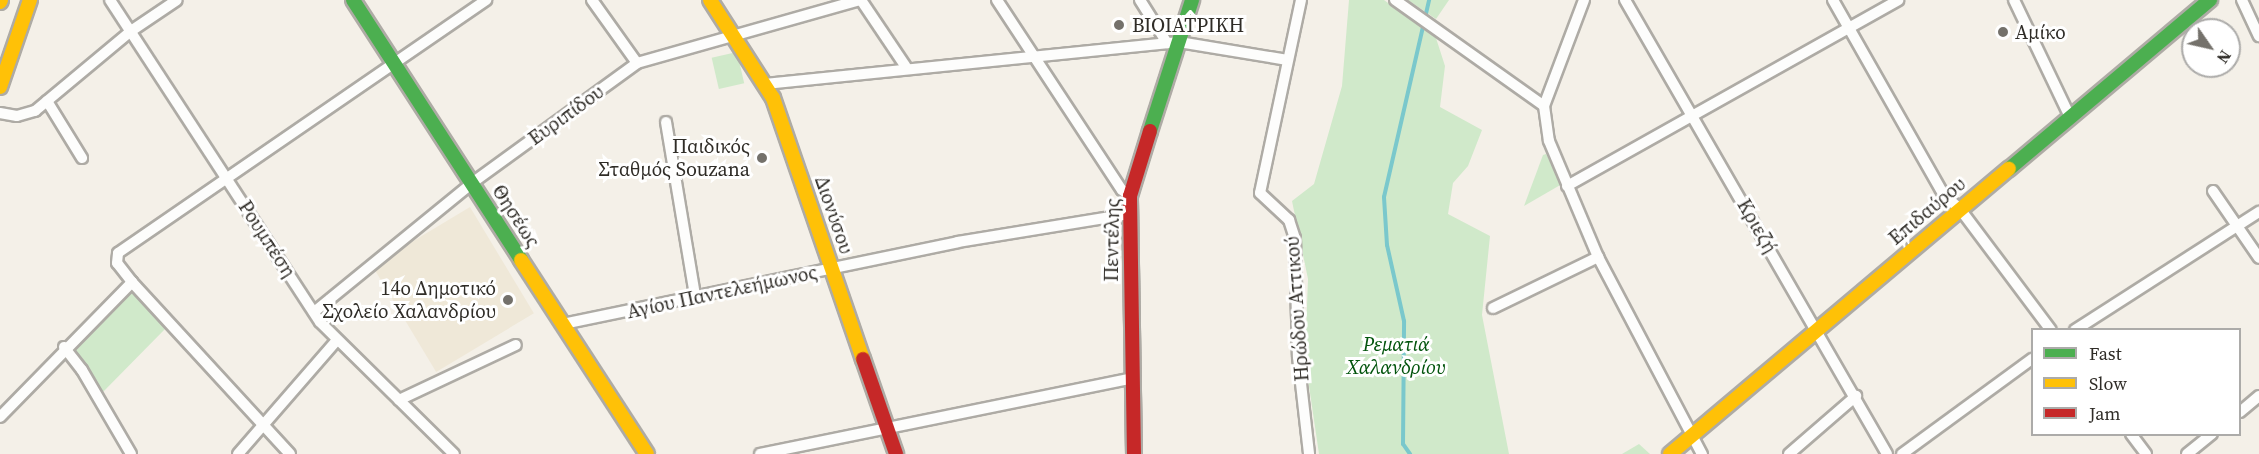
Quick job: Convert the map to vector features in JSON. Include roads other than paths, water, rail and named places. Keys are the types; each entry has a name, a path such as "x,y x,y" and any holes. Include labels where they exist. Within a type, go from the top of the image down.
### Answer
{"street":[{"path":"0,87 30,0"},
{"name":"Ρουμπέση","path":"110,0 314,312 337,340 454,454"},
{"path":"0,113 24,115 48,101 131,31 177,0"},
{"name":"Θησέως","path":"352,0 647,454"},
{"path":"290,454 132,282 116,259 122,249 392,61 486,0"},
{"path":"592,0 637,63"},
{"name":"Διονύσου","path":"710,0 737,37 773,98 896,454"},
{"path":"861,0 906,67"},
{"name":"Ευριπίδου","path":"314,312 472,183 637,63 737,37 861,0"},
{"path":"997,0 1122,190 1130,196"},
{"path":"1140,0 1173,42"},
{"name":"Πεντέλης","path":"1134,454 1130,196 1173,42 1192,0"},
{"name":"Ηρώδου Αττικού","path":"1301,0 1260,193 1289,220 1295,238 1298,357 1309,454"},
{"path":"1395,0 1430,27 1545,106"},
{"path":"1584,0 1545,106 1549,141 1599,257 1702,454"},
{"name":"Κριεζή","path":"1625,0 1817,328 1887,454"},
{"path":"1833,0 1937,184 1960,209 2049,328"},
{"path":"1567,186 1898,0"},
{"path":"2014,0 2070,117"},
{"name":"Επιδαύρου","path":"1670,454 1690,434 2211,0"},
{"path":"2241,0 2259,36"},
{"path":"765,84 906,67 1173,42 1288,60"},
{"path":"48,101 82,158"},
{"path":"666,122 695,296"},
{"path":"2213,191 2259,258"},
{"path":"2078,328 2259,212"},
{"name":"Αγίου Παντελεήμωνος","path":"563,324 1042,226 1129,214"},
{"path":"1492,308 1599,257"},
{"path":"0,417 63,347 132,282"},
{"path":"238,454 337,340"},
{"path":"399,400 516,345"},
{"path":"63,347 82,370 131,454"},
{"path":"1902,454 2031,360"},
{"path":"760,454 1132,378"},
{"path":"1789,454 1856,396"},
{"path":"2241,411 2259,396"},
{"path":"2132,436 2146,454"},
{"path":"2187,454 2211,436"}],"waterway":[{"path":"1410,454 1403,444 1404,321 1387,245 1384,197 1429,0"}],"place":[{"name":"ΒΙΟΙΑΤΡΙΚΗ","path":"1119,25"},
{"name":"Αμίκο","path":"2003,32"},
{"name":"Παιδικός Σταθμός Souzana","path":"762,158"},
{"name":"14ο Δημοτικό Σχολείο Χαλανδρίου","path":"508,300"}],"park label":[{"name":"Ρεματιά Χαλανδρίου","path":"1396,356"}]}
